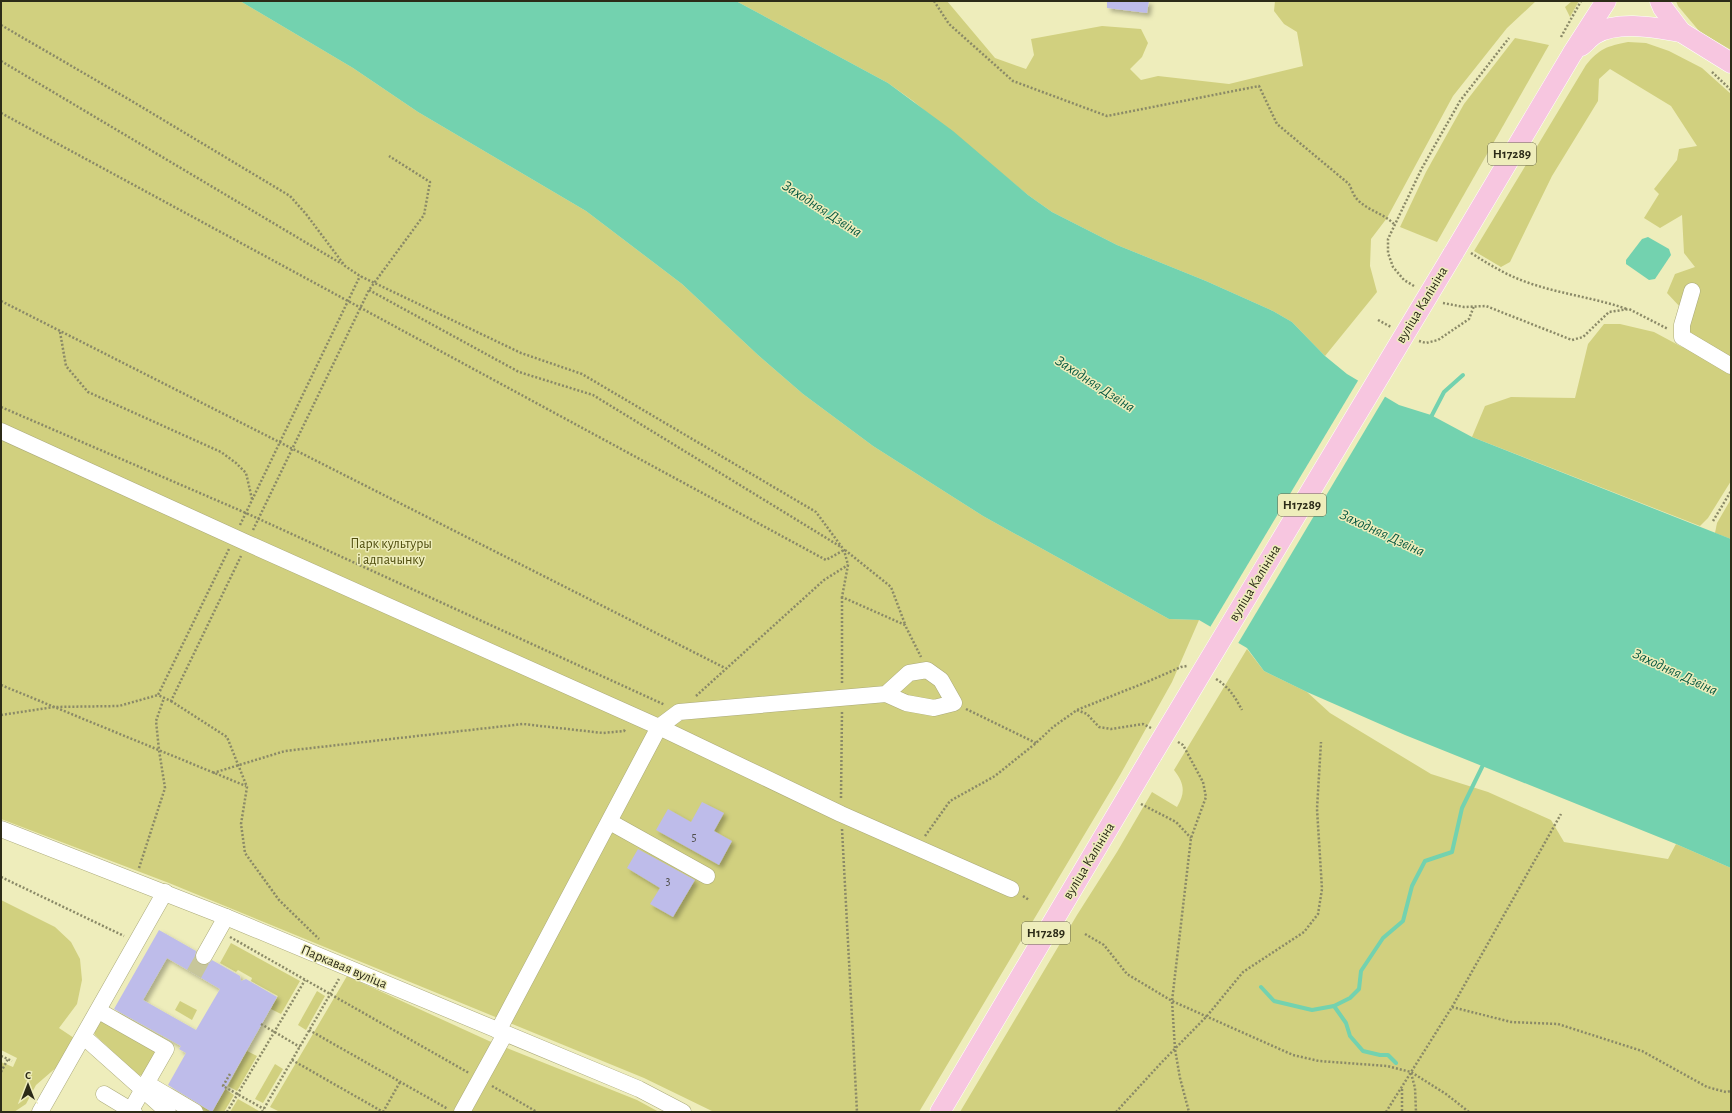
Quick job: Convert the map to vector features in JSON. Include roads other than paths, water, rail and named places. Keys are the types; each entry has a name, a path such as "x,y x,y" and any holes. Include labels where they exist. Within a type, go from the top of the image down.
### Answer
{"main road":[{"name":"вуліца Калініна","path":"940,1112 1152,755 1462,254 1566,47 1606,1"},
{"path":"1660,1 1663,8 1681,32 1731,63"},
{"name":"вуліца Калініна","path":"1566,47 1596,33 1618,27 1645,26 1681,32"}],"street":[{"path":"1692,291 1682,325 1682,337 1731,366"},
{"path":"1,431 635,716 841,814 1011,889"},
{"path":"462,1112 480,1079 501,1032 659,727 679,712 842,697 886,694 906,703 934,708 954,703 941,680 927,670 909,673 886,694"},
{"path":"610,822 707,876"},
{"name":"Паркавая вуліца","path":"1,829 135,880 226,917 316,956 639,1089 683,1112"},
{"path":"40,1112 84,1038 165,892"},
{"path":"204,956 226,917"},
{"path":"98,1011 166,1049 133,1111 104,1094"},
{"path":"84,1038 145,1086 168,1112"},
{"path":"145,1086 195,1112"}],"water":[{"name":"Заходняя Дзвіна","path":"240,1 736,1 888,83 953,131 1028,195 1052,212 1117,245 1206,281 1273,311 1292,322 1325,356 1347,374 1399,405 1431,415 1472,437 1731,539 1731,868 1676,844 1405,735 1307,692 1264,671 1247,648 1199,620 1169,619 983,516 873,446 803,394 758,355 682,284 586,211 418,112 353,68"},
{"path":"1648,237 1669,249 1671,255 1655,279 1649,280 1626,264 1626,260 1642,239"}],"waterway":[{"path":"1430,419 1444,392 1463,375"},
{"path":"1261,987 1274,1001 1312,1010 1334,1006 1350,998 1359,989 1361,971 1383,938 1403,921 1412,886 1425,861 1452,852 1462,808 1484,763"},
{"path":"1334,1006 1346,1023 1350,1036 1363,1051 1380,1055 1388,1055 1396,1063"}],"tunnel":[{"path":"194,974 204,956"}],"park label":[{"name":"Парк культуры і адпачынку","path":"391,552"}]}
